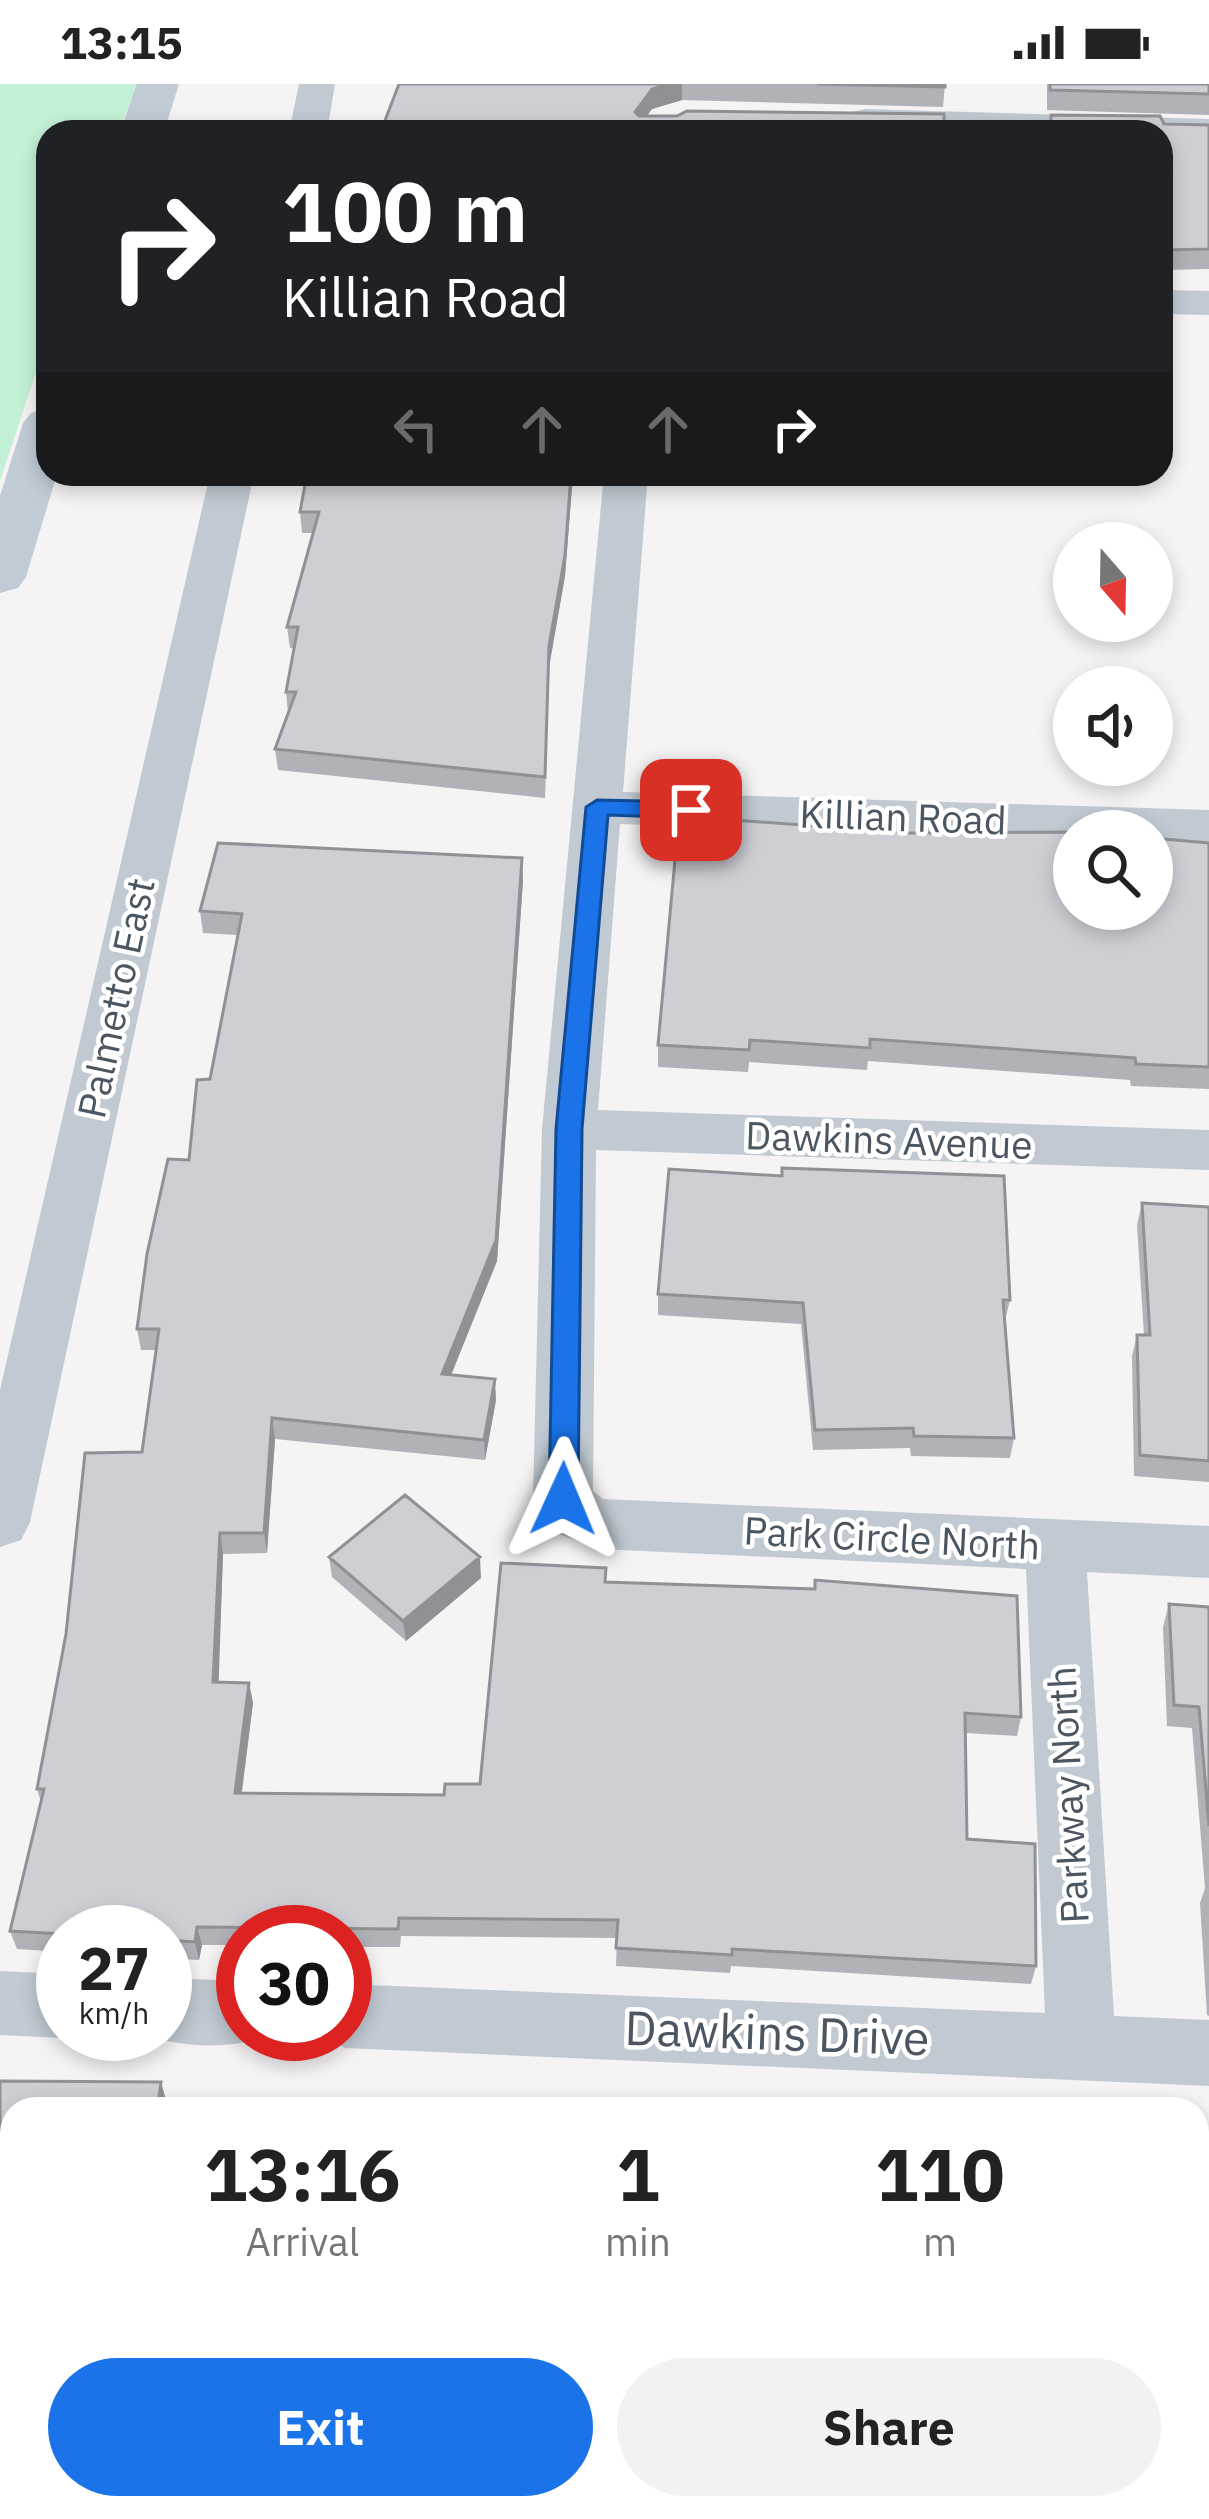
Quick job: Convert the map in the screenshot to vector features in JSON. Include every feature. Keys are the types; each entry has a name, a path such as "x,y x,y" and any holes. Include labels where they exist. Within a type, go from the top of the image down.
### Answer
{"main road":[{"path":"146,120 158,84"},
{"path":"0,577 36,462"}],"street":[{"path":"310,120 317,84"},
{"path":"962,84 965,120"},
{"path":"824,119 871,120"},
{"path":"1173,129 1209,130"},
{"path":"1173,302 1209,303"},
{"name":"Palmetto East","path":"0,1522 229,486"},
{"path":"569,1129 625,486"},
{"name":"Killian Road","path":"597,807 1209,826"},
{"name":"Dawkins Avenue","path":"569,1129 1209,1150"},
{"name":"Park Circle North","path":"569,1129 563,1499 577,1516 600,1524 1209,1552"},
{"name":"Parkway North","path":"1055,1545 1081,2044"},
{"path":"0,2003 36,2005"},
{"name":"Dawkins Drive","path":"372,2017 1209,2053"}],"green space":[{"path":"0,84 138,84 123,120 36,120 36,372 0,481"}],"building":[{"path":"399,84 669,84 652,89 635,112 639,116 677,116 687,111 944,114 944,120 385,120"},
{"path":"817,84 945,84 945,87"},
{"path":"1050,84 1209,84 1209,94 1050,90"},
{"path":"1051,115 1160,116 1162,120 1051,120"},
{"path":"1173,124 1209,125 1209,249 1173,250"},
{"path":"305,486 570,486 565,555 549,646 545,777 275,749 296,692 286,692 298,627 287,627 319,512 300,512"},
{"path":"679,816 911,833 1053,832 1053,930 1173,930 1173,840 1209,843 1209,1067 870,1039 870,1048 750,1040 749,1050 658,1045"},
{"path":"218,843 522,858 496,1240 442,1374 495,1379 484,1440 272,1418 264,1533 220,1533 213,1682 249,1683 235,1793 444,1795 445,1784 480,1784 501,1563 606,1568 605,1582 815,1589 815,1580 1017,1596 1021,1717 965,1713 967,1839 1035,1844 1036,1966 732,1949 732,1955 616,1948 618,1920 399,1918 398,1929 372,1929 372,1905 216,1905 216,1927 197,1927 195,1942 192,1905 36,1905 36,1932 10,1931 44,1789 37,1789 66,1634 85,1453 142,1452 159,1329 137,1329 147,1254 168,1159 189,1160 197,1080 210,1079 242,914 200,911"},
{"path":"782,1168 1004,1176 1010,1300 1003,1300 1014,1438 914,1436 913,1428 815,1430 803,1303 658,1294 669,1169 782,1176"},
{"path":"1142,1203 1209,1207 1209,1461 1140,1455 1137,1335 1150,1335"},
{"path":"405,1495 480,1557 403,1621 329,1557"},
{"path":"1169,1604 1209,1607 1209,1826 1199,1707 1174,1705"},
{"path":"0,2081 161,2082 159,2097 0,2097"}],"route":[{"path":"563,1499 569,1129 597,807 691,810"}]}
